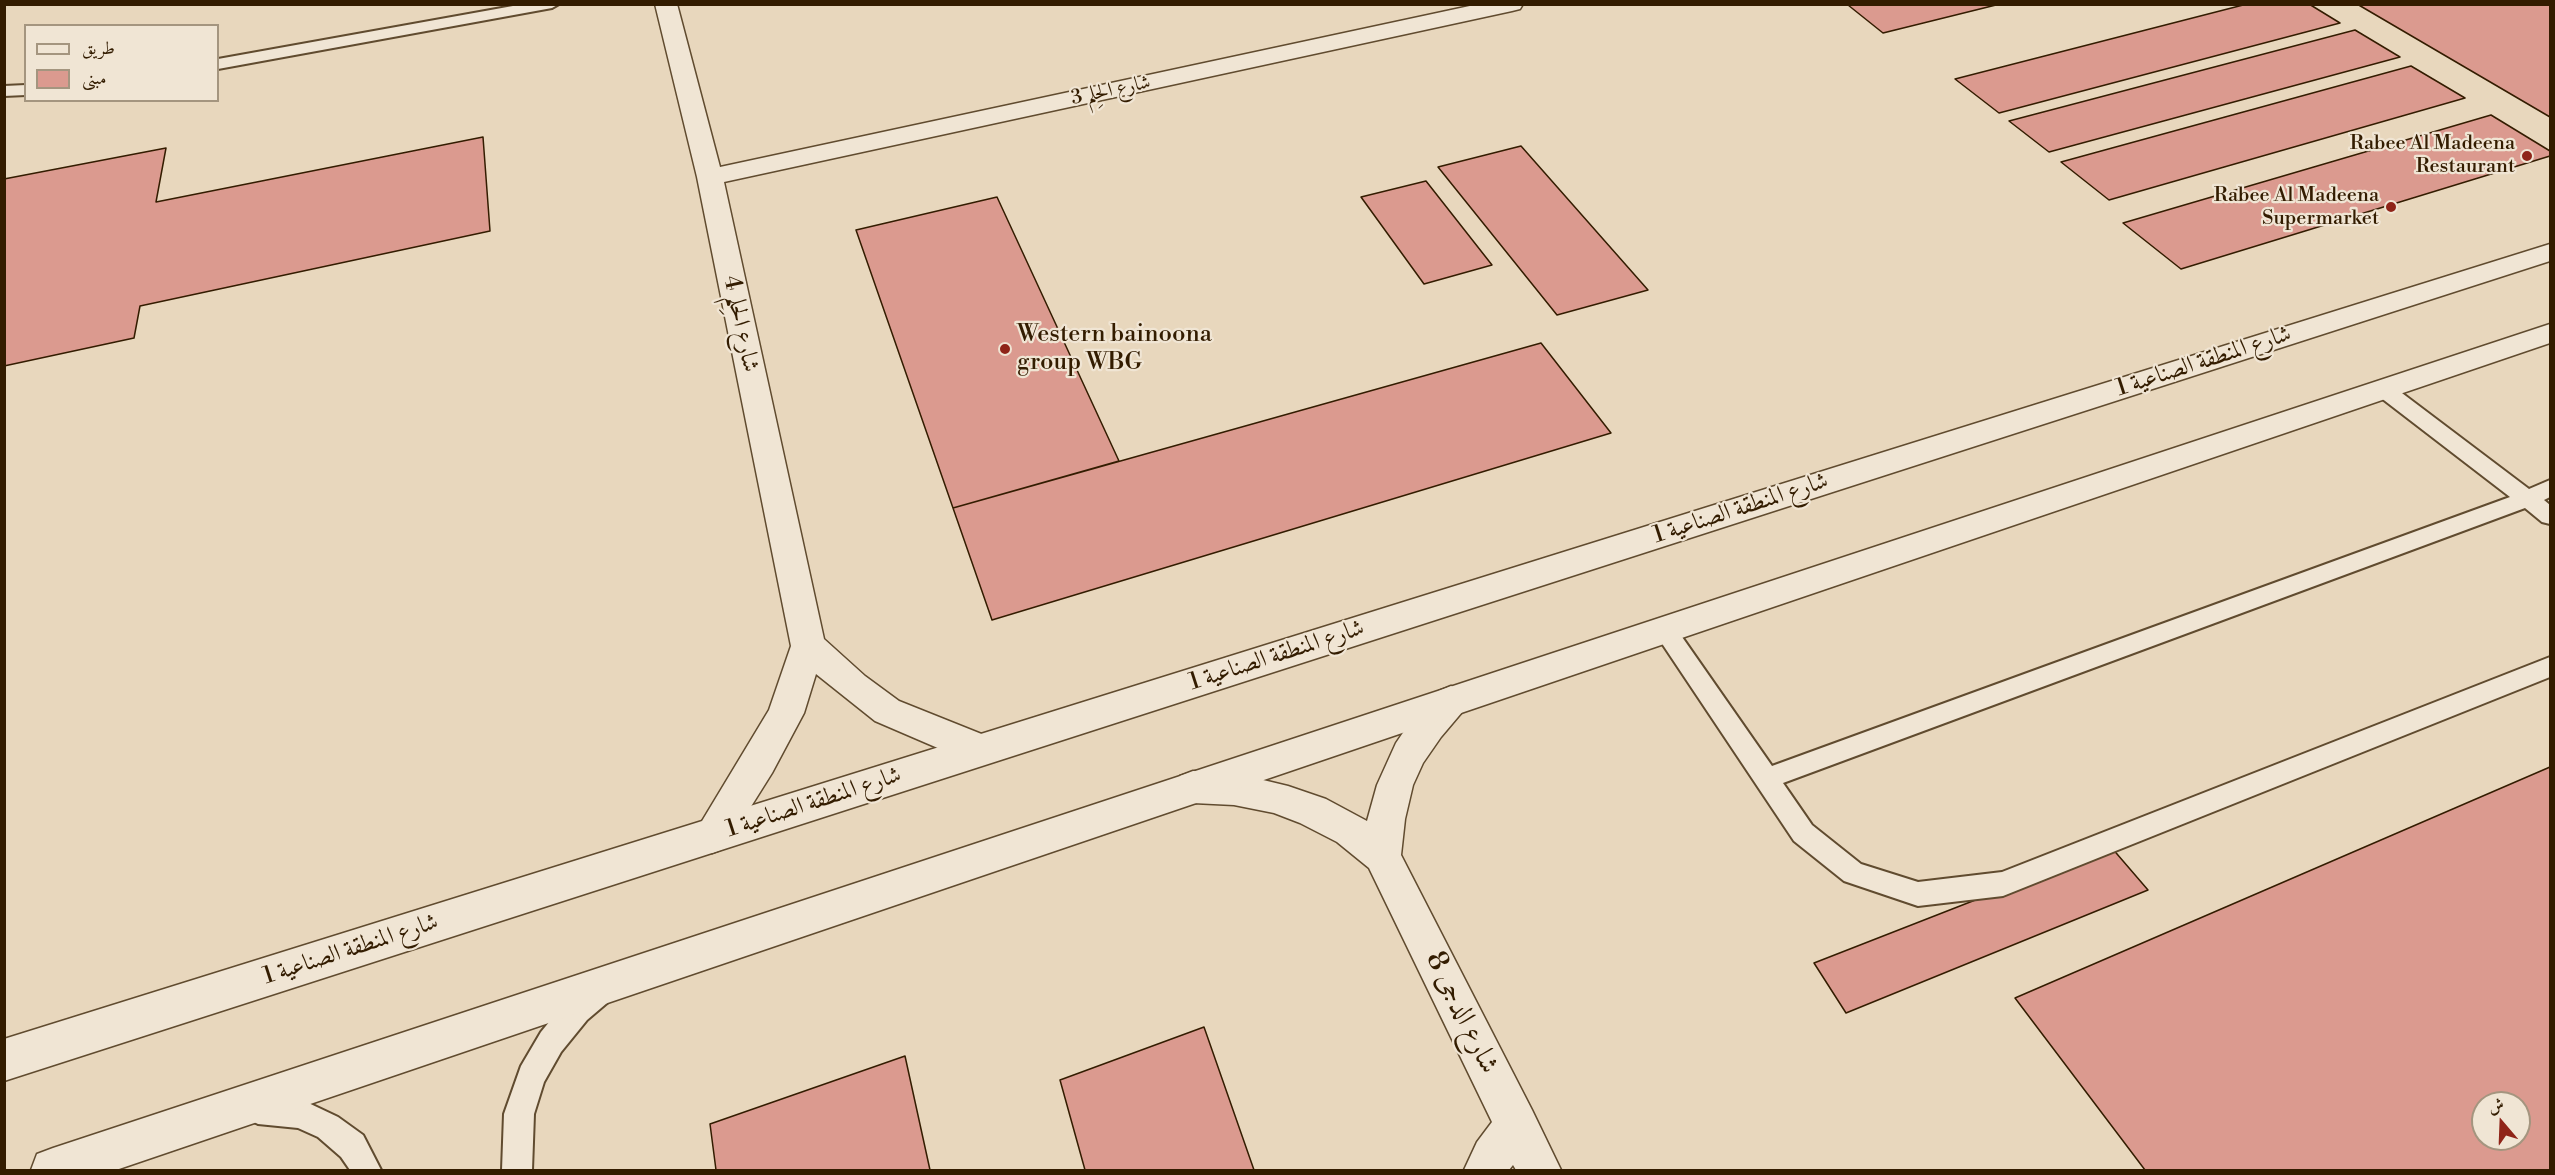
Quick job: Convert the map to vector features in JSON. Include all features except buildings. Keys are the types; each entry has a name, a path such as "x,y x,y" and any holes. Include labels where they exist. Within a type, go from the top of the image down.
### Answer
{"street":[{"name":"شارع الحِلم 4","path":"666,4 710,177 808,646 786,713 759,762 712,836"},
{"name":"شارع الحِلم 3","path":"710,177 1512,4"},
{"name":"شارع المنطقة الصناعية 1","path":"4,1060 2550,252"},
{"path":"53,1170 2550,333"},
{"path":"808,646 853,686 887,711 981,750"},
{"path":"1382,856 1386,819 1395,785 1415,745 1428,726 1451,701"},
{"name":"شارع الدجى 8","path":"1193,787 1234,789 1275,797 1313,811 1350,830 1382,856 1539,1170"},
{"path":"1486,1170 1492,1157 1516,1125"}],"lane":[{"path":"219,64 552,4"},
{"path":"6,94 24,90"},
{"path":"2383,389 2550,516"},
{"path":"1766,779 2528,499 2550,488"},
{"path":"1665,630 1803,833 1853,873 1918,894 2003,884 2550,667"},
{"path":"517,1170 519,1114 531,1076 551,1042 577,1010 609,984"},
{"path":"229,1112 266,1109 300,1113 328,1127 352,1146 366,1170"}],"place":[{"name":"Rabee Al Madeena Restaurant","path":"2527,156"},
{"name":"Rabee Al Madeena Supermarket","path":"2391,207"},
{"name":"Western bainoona group WBG","path":"1005,349"}]}
